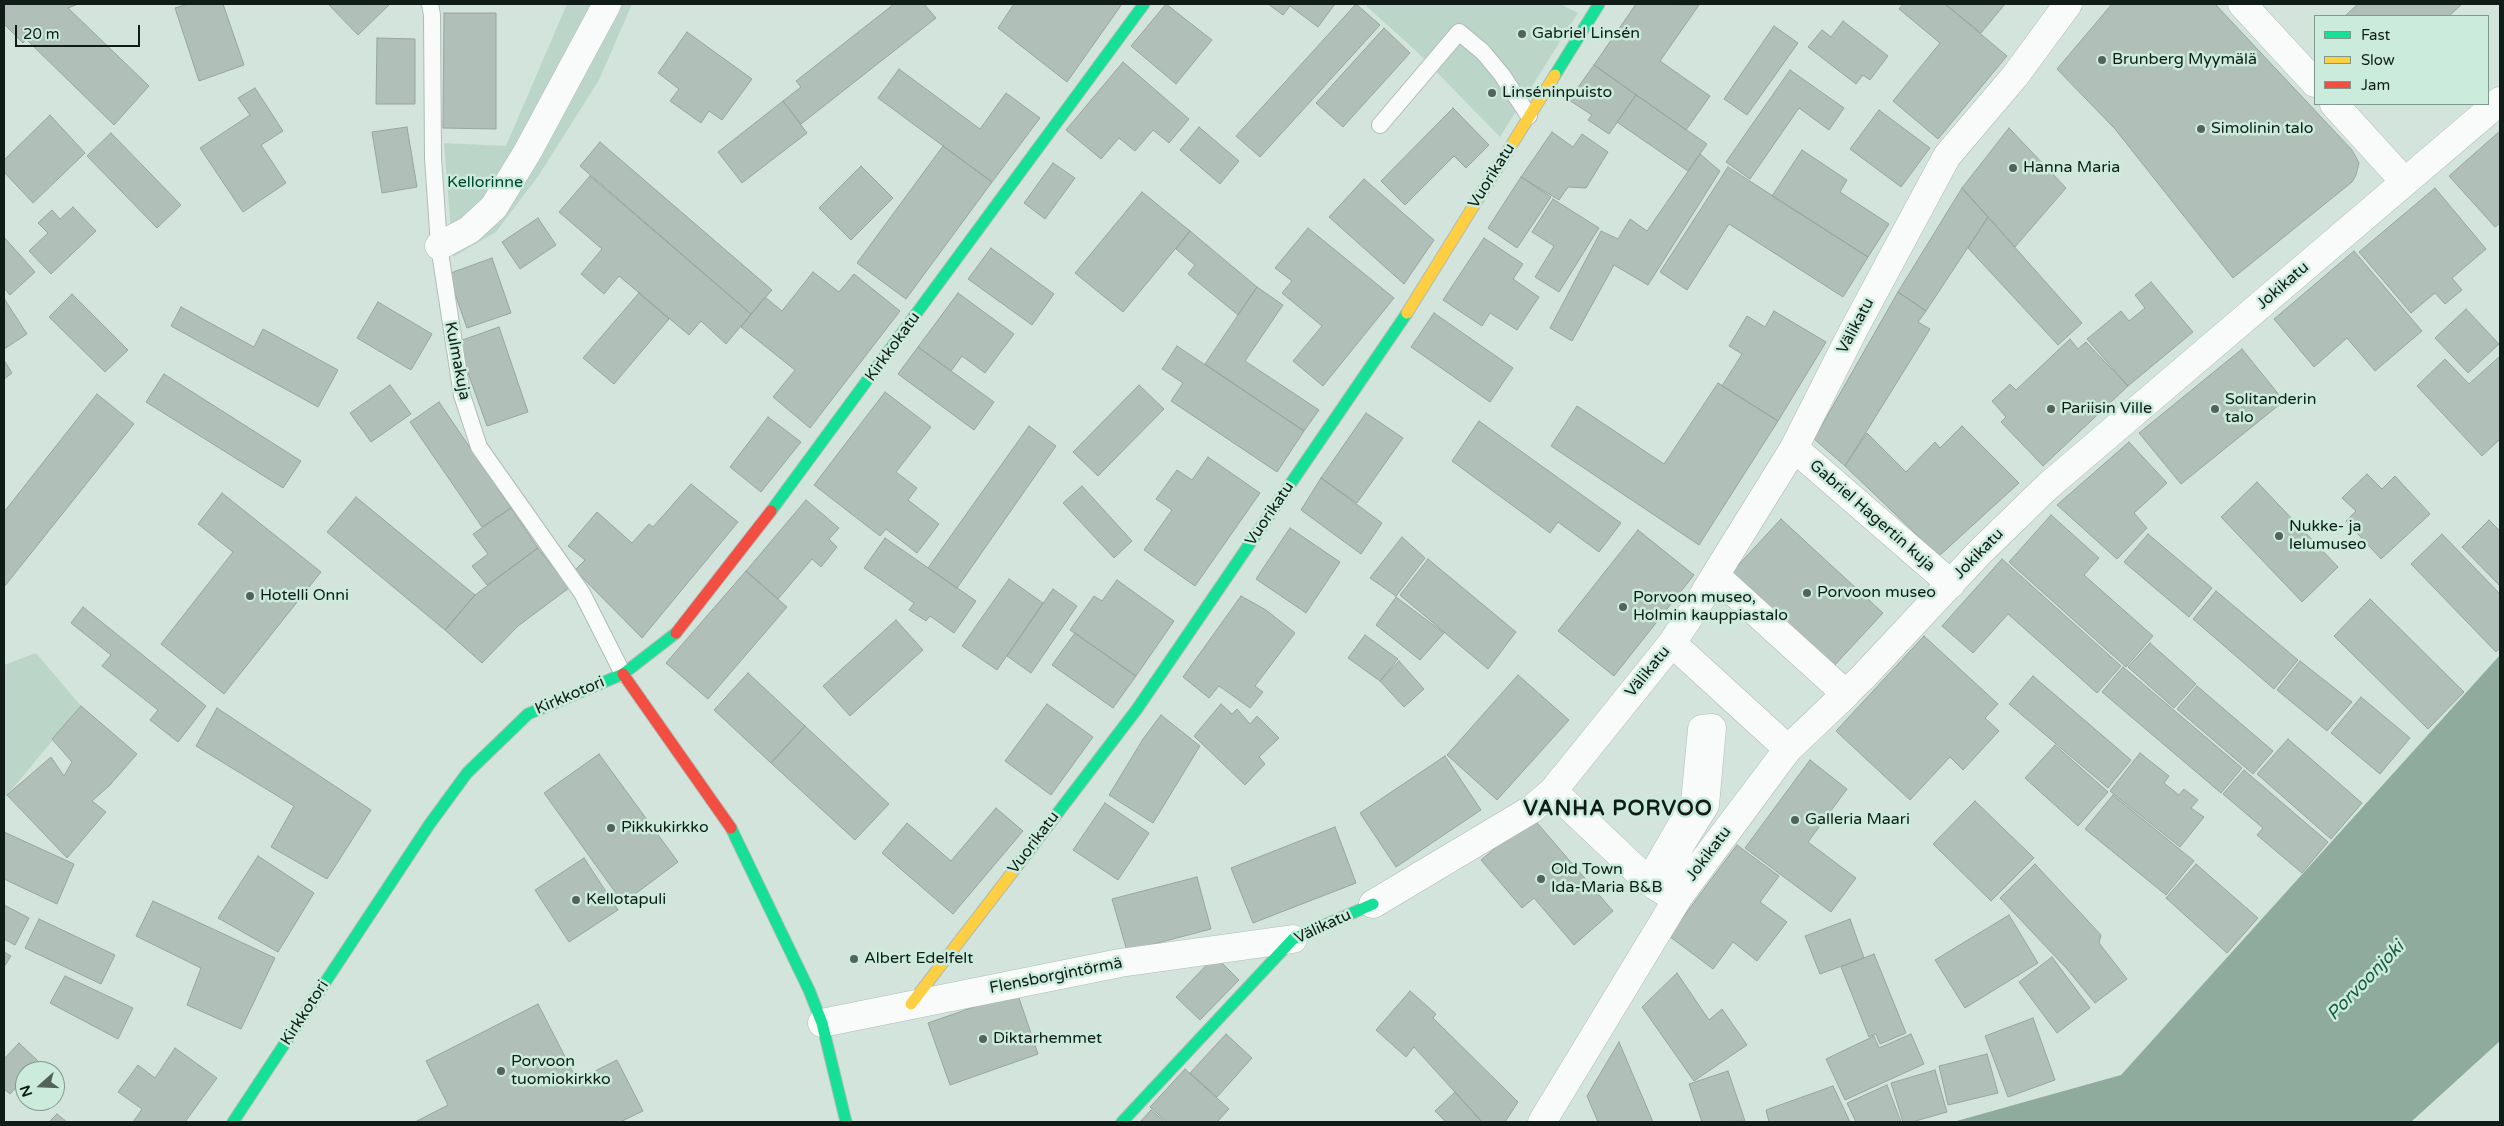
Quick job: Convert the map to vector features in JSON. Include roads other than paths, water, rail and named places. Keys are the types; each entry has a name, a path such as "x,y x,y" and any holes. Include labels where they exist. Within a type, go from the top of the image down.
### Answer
{"street":[{"path":"439,246 469,230 494,207 528,151 607,4"},
{"name":"Kirkkokatu","path":"623,674 674,635 803,470 1144,4"},
{"name":"Vuorikatu","path":"910,1004 1137,708 1390,341 1599,4"},
{"name":"Välikatu","path":"1122,1122 1293,939 1373,904 1532,809 1553,791 1672,643 1716,576 1794,448 1853,331 1947,156 2015,76 2068,4"},
{"path":"2242,4 2314,82"},
{"name":"Jokikatu","path":"1542,1122 1677,899 1788,749 1846,694 1978,553 2048,486 2500,100"},
{"path":"2335,105 2404,181"},
{"name":"Gabriel Hagertin kuja","path":"1794,448 1951,584"},
{"path":"1716,576 1846,694"},
{"path":"1672,643 1788,749"},
{"name":"Kirkkotori","path":"233,1122 430,825 467,773 528,714 623,674 730,826 809,990 822,1022 846,1122"},
{"path":"1553,791 1648,882 1695,802 1702,729 1712,728 1705,805 1655,886 1677,899"},
{"name":"Flensborgintörmä","path":"822,1022 1120,963 1293,939"}],"lane":[{"name":"Kulmakuja","path":"430,4 432,15 434,158 439,246 460,386 479,447 582,593 623,674"},
{"path":"1380,125 1459,32 1483,52 1502,75 1529,116"}],"water":[{"name":"Porvoonjoki","path":"2500,655 2500,1041 2411,1122 1953,1122 2121,1075"}],"place":[{"name":"Gabriel Linsén","path":"1522,34"},
{"name":"Brunberg Myymälä","path":"2102,60"},
{"name":"Linséninpuisto","path":"1492,93"},
{"name":"Simolinin talo","path":"2201,129"},
{"name":"Hanna Maria","path":"2013,168"},
{"name":"Pariisin Ville","path":"2051,409"},
{"name":"Solitanderin talo","path":"2215,409"},
{"name":"Nukke- ja lelumuseo","path":"2279,536"},
{"name":"Porvoon museo","path":"1807,593"},
{"name":"Hotelli Onni","path":"250,596"},
{"name":"Porvoon museo, Holmin kauppiastalo","path":"1623,607"},
{"name":"Galleria Maari","path":"1795,820"},
{"name":"Pikkukirkko","path":"611,828"},
{"name":"Old Town Ida-Maria B&B","path":"1541,879"},
{"name":"Kellotapuli","path":"576,900"},
{"name":"Albert Edelfelt","path":"854,959"},
{"name":"Diktarhemmet","path":"983,1039"},
{"name":"Porvoon tuomiokirkko","path":"501,1071"}],"district":[{"name":"VANHA PORVOO","path":"1618,809"}],"park label":[{"name":"Kellorinne","path":"485,183"}]}
